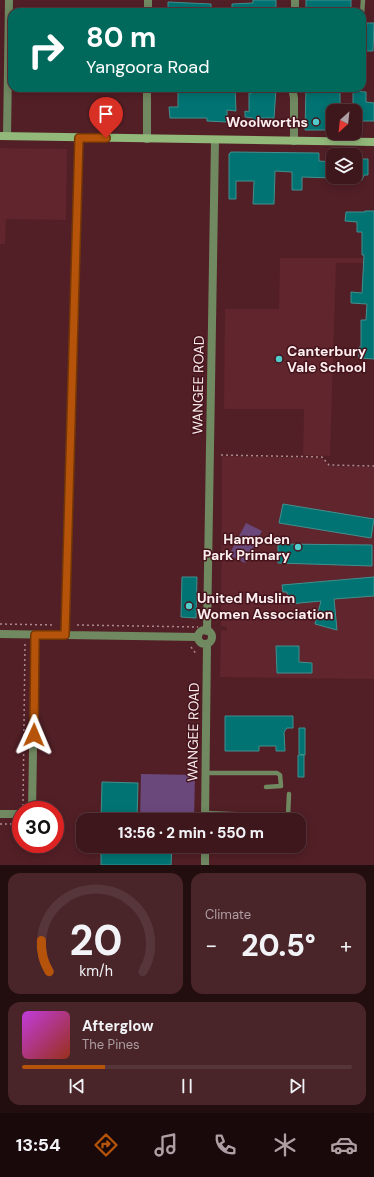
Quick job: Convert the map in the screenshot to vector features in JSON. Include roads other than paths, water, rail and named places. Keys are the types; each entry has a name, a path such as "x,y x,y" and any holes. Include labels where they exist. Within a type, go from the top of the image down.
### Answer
{"main road":[{"path":"4,136 374,142"}],"street":[{"path":"4,136 8,27"},
{"path":"147,92 147,139"},
{"path":"293,92 294,141"},
{"path":"294,98 296,92"},
{"path":"65,635 79,138"},
{"name":"WANGEE ROAD","path":"207,631 215,140"},
{"path":"207,631 211,633 212,638 211,642 207,644 201,643 198,637 201,632 207,631"},
{"path":"0,634 198,637"},
{"path":"32,801 35,635"},
{"name":"WANGEE ROAD","path":"205,813 207,644"},
{"path":"0,814 12,814"},
{"path":"205,853 205,865"}],"lane":[{"path":"206,773 277,773 280,775 281,786 266,787"},
{"path":"288,813 289,794"}],"place":[{"name":"Woolworths","path":"316,122"},
{"name":"Canterbury Vale School","path":"279,359"},
{"name":"Hampden Park Primary","path":"298,547"},
{"name":"United Muslim Women Association","path":"189,606"}]}
